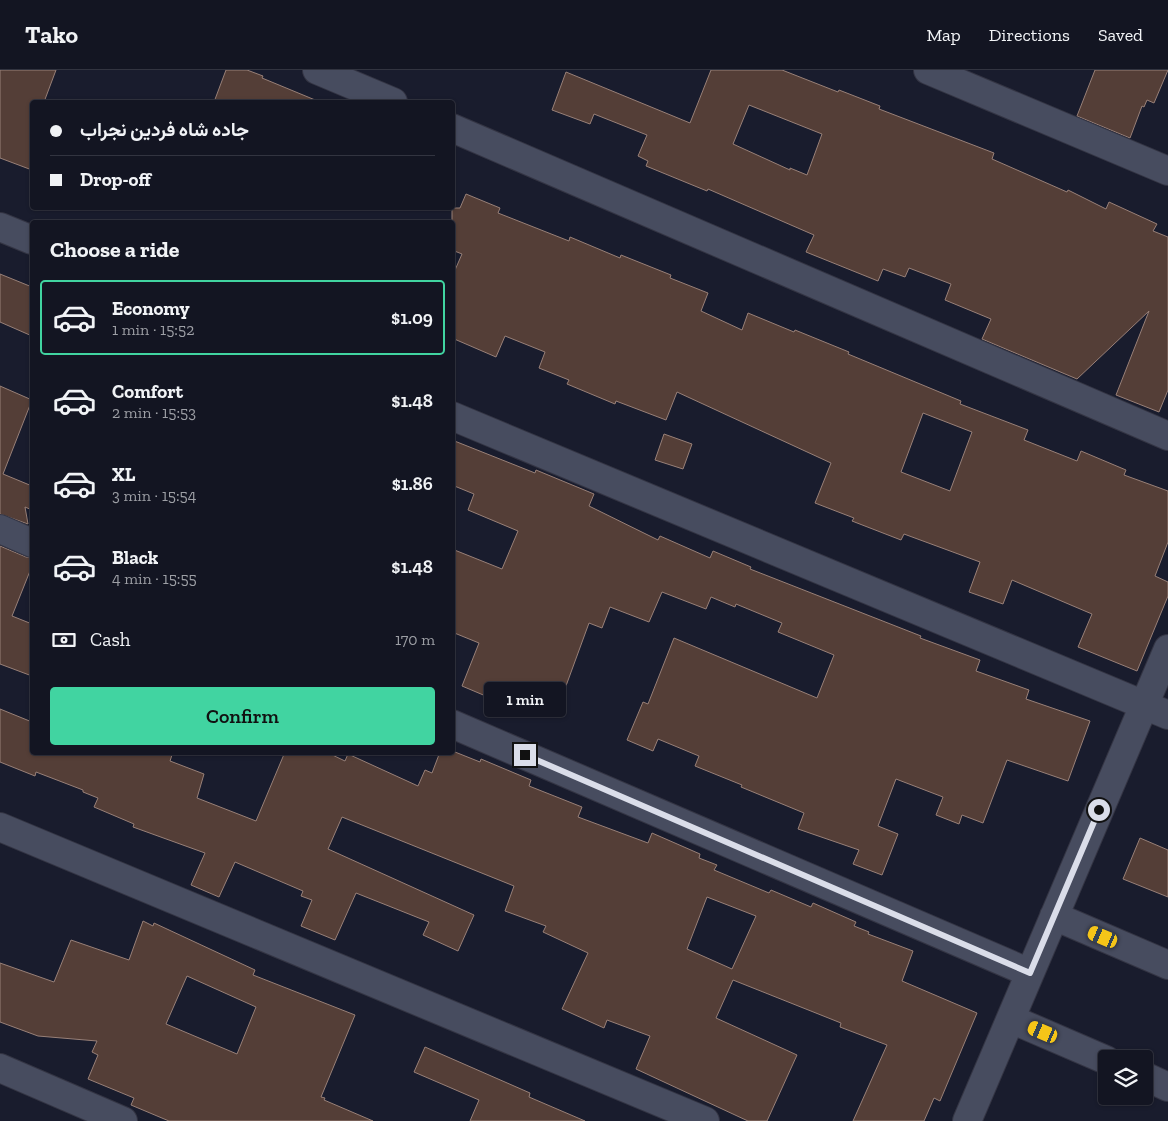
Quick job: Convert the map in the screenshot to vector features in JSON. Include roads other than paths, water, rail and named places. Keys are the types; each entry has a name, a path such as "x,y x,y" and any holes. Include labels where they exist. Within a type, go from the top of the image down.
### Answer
{"street":[{"path":"317,70 388,100"},
{"path":"928,70 1168,171"},
{"path":"455,129 1168,436"},
{"path":"0,227 30,239"},
{"path":"455,417 1156,710"},
{"path":"0,529 30,542"},
{"path":"967,1121 1054,916 1156,710 1168,649"},
{"path":"455,725 1030,973"},
{"path":"0,827 705,1121"},
{"path":"1054,916 1168,965"},
{"path":"1011,1018 1098,1056"},
{"path":"0,1068 123,1121"},
{"path":"1153,1080 1168,1086"}]}
